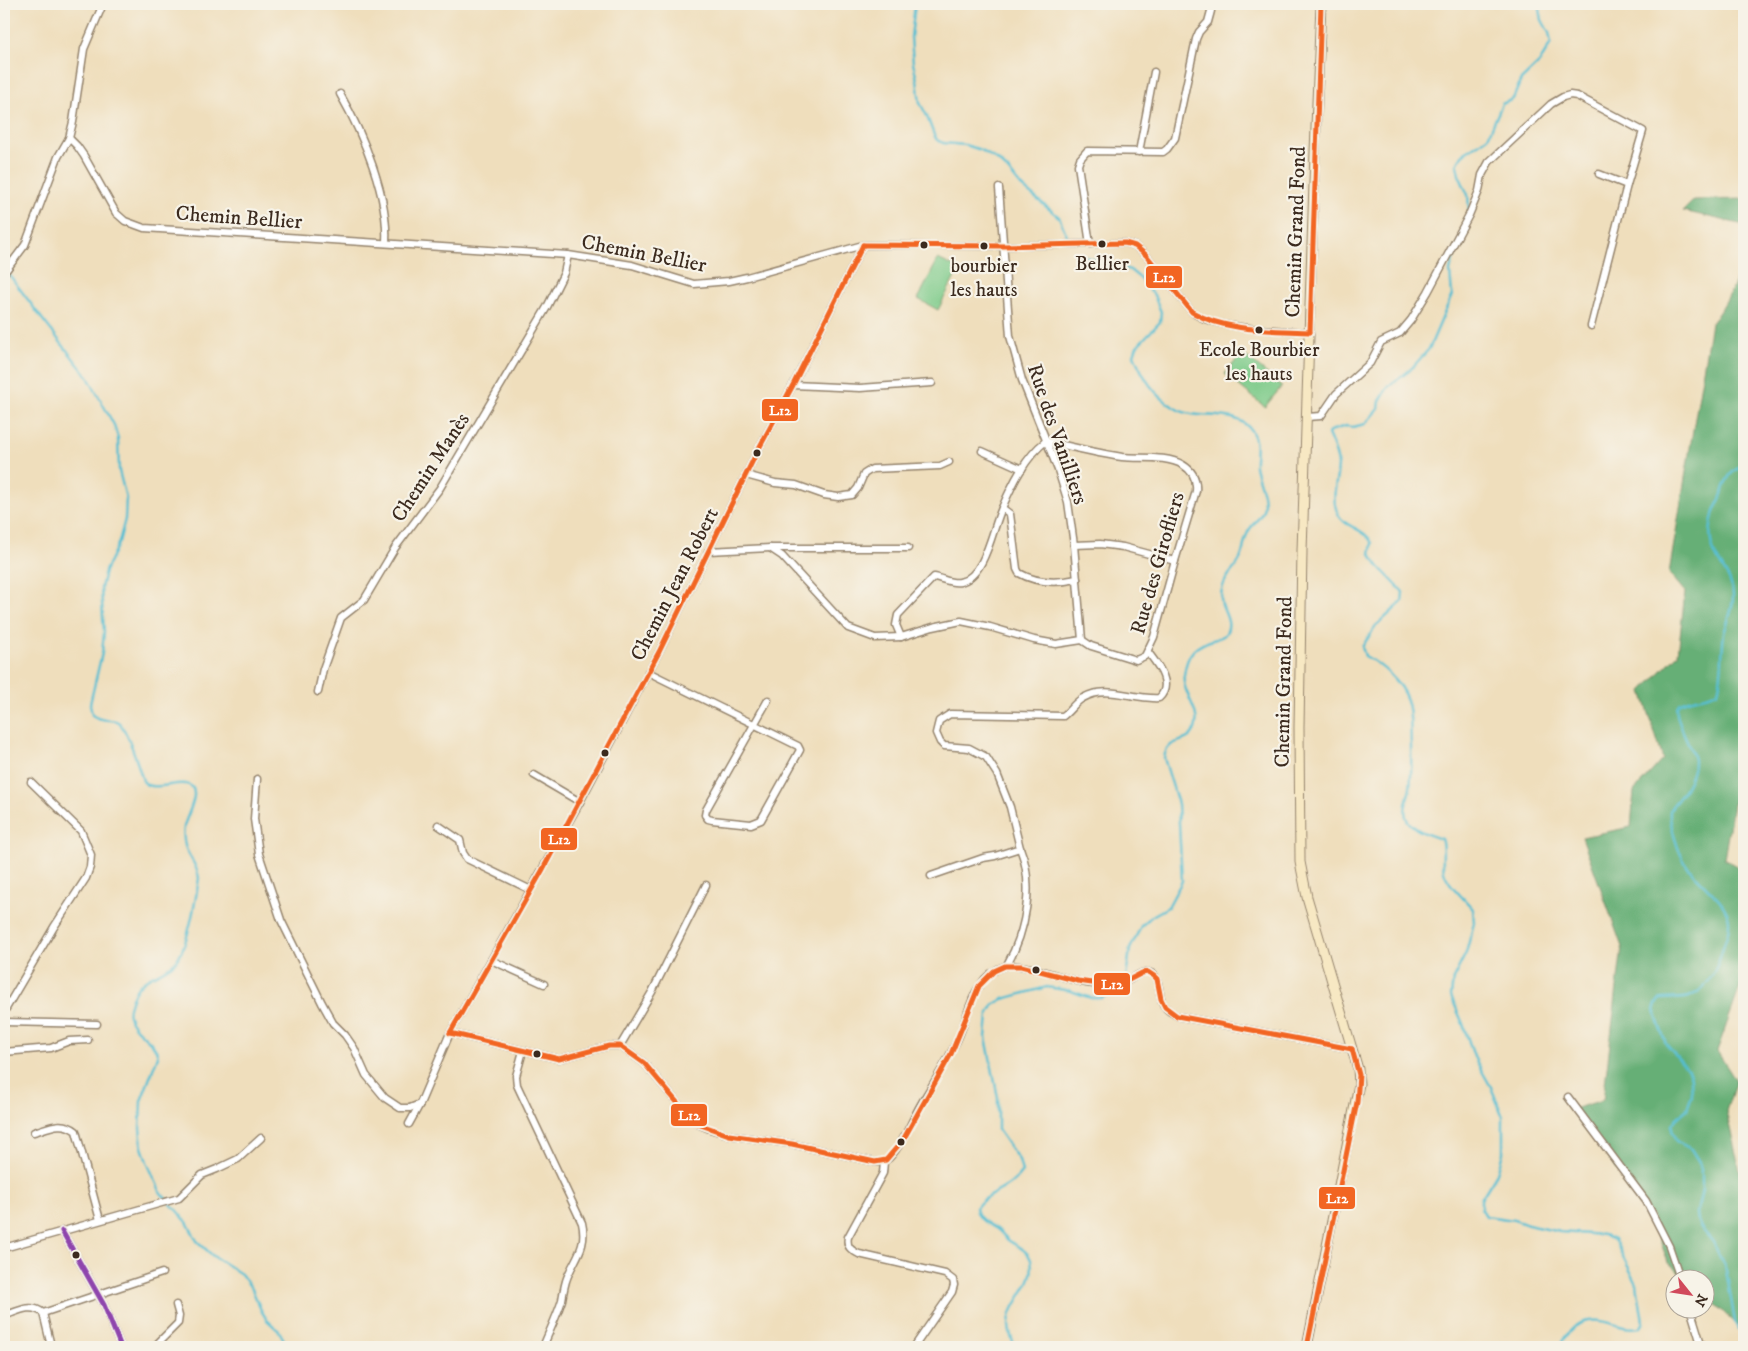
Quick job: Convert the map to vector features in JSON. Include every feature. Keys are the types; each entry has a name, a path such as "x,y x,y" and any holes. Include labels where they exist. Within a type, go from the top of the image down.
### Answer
{"street":[{"path":"4,273 25,245 58,157 69,138 84,49 103,4"},
{"name":"Chemin Grand Fond","path":"1307,1347 1357,1102 1359,1076 1307,897 1300,862 1299,728 1302,551 1321,4"},
{"path":"1090,244 1078,165 1080,159 1087,151 1162,152 1172,144 1175,138 1198,32 1208,22 1211,11"},
{"path":"1139,152 1154,72"},
{"path":"340,94 356,122 371,162 384,210 386,243"},
{"path":"1307,417 1321,416 1339,391 1370,363 1381,342 1400,333 1411,320 1472,209 1485,168 1494,157 1550,104 1570,95 1577,96 1643,130 1591,326"},
{"name":"Chemin Bellier","path":"69,138 84,156 116,213 125,221 144,228 568,254 632,265 699,284 747,277 863,245 1004,246 1125,243 1136,246 1146,255 1198,317 1225,324 1310,332"},
{"path":"1599,174 1627,185"},
{"name":"Rue des Vanilliers","path":"999,188 1010,336 1022,380 1058,470 1068,502 1074,546 1082,640"},
{"name":"Chemin Jean Robert","path":"409,1124 420,1104 450,1033 580,802 648,672 863,245"},
{"name":"Chemin Manès","path":"318,692 323,669 341,618 364,600 395,548 440,488 548,307 564,273 568,254"},
{"path":"793,385 860,388 932,383"},
{"path":"901,637 896,625 898,615 934,577 958,582 971,576 979,568 1002,508 1022,470 1038,448 1046,441"},
{"name":"Rue des Girofliers","path":"1046,441 1094,452 1173,461 1192,473 1197,485 1154,637 1148,652 1141,659 1136,660 1091,646 1082,640"},
{"path":"982,450 1022,470"},
{"path":"746,475 775,483 796,484 824,495 846,497 856,492 864,474 872,469 940,466 948,462"},
{"path":"1002,508 1010,514 1019,573 1053,582 1077,579"},
{"path":"1074,546 1100,544 1123,547 1175,560"},
{"path":"770,548 782,556 848,628 875,638 901,637 961,621 1056,644 1082,640"},
{"path":"708,551 770,548 908,548"},
{"path":"1006,965 1022,926 1028,877 1026,864 1010,807 997,774 986,757 976,750 944,746 936,733 939,721 950,714 1062,716 1070,711 1080,700 1095,692 1159,698 1163,695 1165,682 1161,669 1148,652"},
{"path":"648,672 754,724 798,746 800,750 761,820 751,824 708,819 705,815 706,810 754,724 768,700"},
{"path":"534,775 580,802"},
{"path":"257,778 254,819 259,854 281,920 322,1003 333,1023 354,1048 366,1075 385,1098 400,1108 410,1108 420,1104"},
{"path":"4,1012 54,927 86,878 90,867 90,855 81,831 31,782"},
{"path":"438,825 458,838 463,853 467,858 531,890"},
{"path":"931,876 983,858 1020,848"},
{"path":"620,1046 652,992 706,885"},
{"path":"491,960 544,984"},
{"path":"450,1033 523,1052 560,1059 609,1046 620,1046 644,1063 686,1113 698,1124 710,1130 729,1135 792,1144 875,1162 884,1162 893,1154 959,1038 977,989 985,978 1006,965 1035,970 1086,984 1120,983 1140,973 1151,973 1157,980 1164,1007 1177,1016 1352,1049"},
{"path":"4,1022 96,1024"},
{"path":"4,1052 51,1048 69,1041 88,1040"},
{"path":"523,1052 516,1076 518,1085 584,1231 581,1250 566,1280 561,1302 543,1347"},
{"path":"1568,1097 1646,1202 1669,1246 1677,1268"},
{"path":"34,1132 63,1124 70,1126 76,1131 100,1220"},
{"path":"4,1248 179,1198 202,1175 217,1170 238,1159 261,1138"},
{"path":"884,1162 883,1173 848,1237 847,1242 850,1248 859,1254 945,1274 953,1280 954,1285 952,1292 914,1347"},
{"path":"62,1231 104,1305 121,1347"},
{"path":"43,1314 162,1273"},
{"path":"154,1347 178,1323 179,1316 176,1305"},
{"path":"4,1316 32,1308 43,1314 50,1342 49,1347"},
{"path":"1693,1318 1702,1347"}],"green space":[{"path":"1744,199 1744,225 1683,211 1694,200"},
{"path":"1744,253 1744,714 1742,717 1738,774 1724,859 1744,870 1744,976 1717,1051 1736,1081 1726,1111 1744,1188 1744,1331 1716,1305 1716,1268 1675,1268 1668,1262 1651,1216 1573,1109 1603,1100 1622,947 1582,837 1631,827 1634,791 1663,759 1642,691 1678,654 1685,592 1669,573 1711,323 1732,290"},
{"path":"938,259 959,269 938,310 918,299"},
{"path":"1242,353 1282,386 1265,407 1225,374"}],"waterway":[{"path":"915,4 911,37 913,63 920,103 937,140 943,143 965,145 981,150 997,160 1021,186 1059,217 1068,238"},
{"path":"1469,210 1468,195 1459,175 1457,165 1462,155 1488,137 1502,104 1513,99 1521,80 1539,63 1551,43 1549,33 1542,20 1539,4"},
{"path":"1466,227 1450,271 1452,295 1429,349 1410,370 1388,387 1380,401 1379,408 1365,424 1353,427 1346,426 1330,431 1328,434 1338,464 1334,495 1338,514 1341,519 1369,538 1372,543 1370,554 1378,566 1403,592 1402,602 1375,627 1362,647 1365,656 1384,669 1400,686 1409,705 1411,771 1410,787 1405,809 1406,817 1419,830 1441,839 1443,867 1446,876 1452,886 1473,909 1474,923 1466,953 1453,979 1451,996 1474,1057 1491,1087 1503,1117 1503,1153 1497,1173 1481,1199 1481,1208 1486,1216 1514,1220 1560,1232 1604,1235 1614,1239 1637,1284 1643,1322 1640,1327 1626,1327 1595,1320 1587,1321 1569,1332 1559,1347"},
{"path":"1079,255 1130,270 1141,279 1154,295 1161,312 1160,322 1137,346 1134,355 1142,371 1155,391 1175,408 1195,414 1237,419 1245,424 1254,436 1256,449 1255,466 1264,499 1262,513 1248,532 1239,561 1224,582 1222,588 1221,600 1227,619 1228,630 1223,636 1197,647 1190,655 1185,667 1184,682 1196,715 1195,729 1188,738 1170,746 1164,758 1178,804 1182,881 1168,907 1152,916 1141,926 1130,949 1126,978"},
{"path":"8,273 88,377 114,425 118,438 119,471 126,498 125,519 119,542 105,571 101,588 104,632 102,653 90,704 92,715 100,719 118,722 122,726 133,749 143,781 147,785 185,784 193,788 194,793 184,827 184,836 186,850 195,865 199,878 188,935 175,962 146,980 136,990 128,1014 135,1027 153,1045 158,1056 141,1101 140,1128 142,1147 161,1193 187,1222 197,1241 213,1256 241,1274 252,1289 267,1320 279,1331 288,1347"},
{"path":"1744,466 1732,473 1727,480 1714,512 1711,528 1711,541 1715,555 1733,590 1732,607 1724,634 1720,685 1718,691 1713,694 1687,700 1679,704 1677,709 1679,723 1694,761 1690,779 1671,808 1670,813 1675,840 1684,861 1719,900 1728,915 1729,928 1717,966 1709,981 1697,993 1689,997 1659,1000 1654,1010 1666,1044 1688,1070 1691,1078 1692,1095 1687,1109 1676,1119 1672,1125 1672,1130 1676,1141 1691,1149 1699,1162 1702,1173 1702,1189 1697,1213 1698,1221 1701,1228 1713,1242 1726,1270 1735,1322 1738,1330 1744,1331"},
{"path":"1015,1347 1009,1325 1010,1316 1027,1285 1032,1269 1031,1260 1025,1251 981,1219 976,1208 985,1199 1011,1184 1022,1172 1019,1160 998,1130 998,1098 986,1037 988,1015 994,1004 1003,999 1047,987 1071,991 1091,998 1102,998 1116,991"}],"transit line":[{"name":"L12","path":"1310,332 1321,4"},
{"name":"L12","path":"863,245 1004,246 1125,243 1135,246 1146,255 1192,312 1206,319 1234,327 1310,332"},
{"name":"L12","path":"450,1033 542,871 659,652 757,452 793,385 863,245"},
{"name":"L12","path":"450,1033 559,1059 609,1046 620,1046 644,1063 686,1113 698,1124 729,1135 792,1144 875,1162 886,1160 903,1140 951,1054 979,986 994,971 1005,966 1021,966 1078,981 1106,985 1123,983 1142,973 1148,972 1157,979 1161,999 1165,1007 1177,1016 1352,1049"},
{"name":"L12","path":"1307,1347 1357,1102 1359,1075 1352,1049"},
{"path":"62,1231 104,1305 121,1347"}],"place":[{"name":"Bellier","path":"1102,244"},
{"name":"bourbier les hauts","path":"984,246"},
{"name":"Ecole Bourbier les hauts","path":"1259,330"}]}
